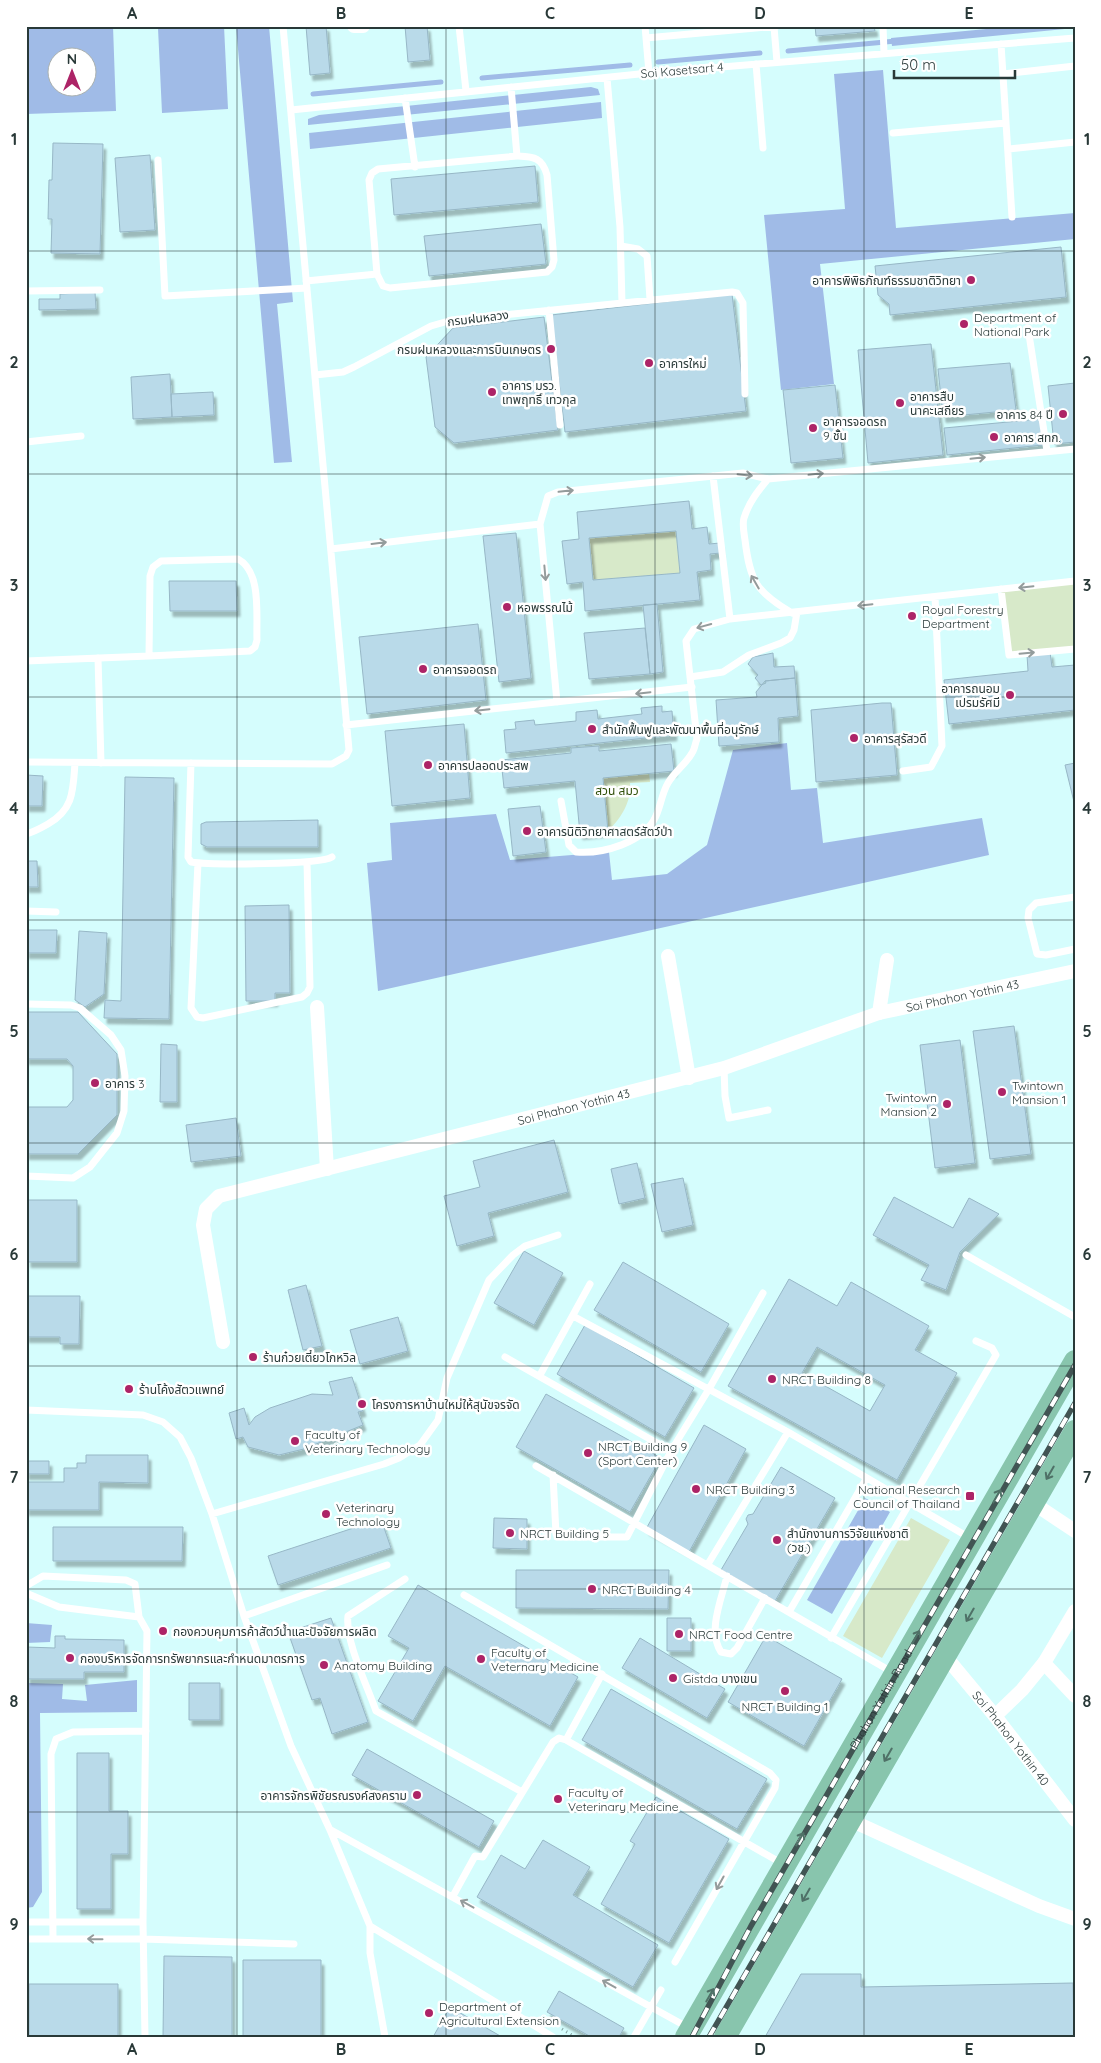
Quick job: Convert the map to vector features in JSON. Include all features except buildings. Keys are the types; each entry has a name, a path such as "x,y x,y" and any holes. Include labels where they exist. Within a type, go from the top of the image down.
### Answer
{"main road":[{"name":"Phahon Yothin Road","path":"688,2033 1075,1361"},
{"path":"724,2037 946,1657 1075,1431"}],"street":[{"path":"354,26 363,26"},
{"path":"668,956 688,1078"},
{"path":"879,1013 887,960"},
{"name":"Soi Phahon Yothin 43","path":"223,1342 203,1225 206,1209 219,1196 688,1078 724,1068 879,1013 1075,971"},
{"path":"317,1007 327,1169"},
{"path":"1033,1503 1075,1531"},
{"path":"995,1716 1022,1690 1044,1663 1075,1611"},
{"name":"Soi Phahon Yothin 40","path":"946,1657 995,1716 1075,1820"},
{"path":"1044,1663 1075,1696"},
{"path":"850,1820 1039,1906 1075,1919"}],"lane":[{"path":"26,762 332,764 346,756 348,750 346,725 283,26"},
{"path":"459,26 466,91"},
{"path":"645,26 649,73"},
{"path":"646,38 776,26 777,62"},
{"path":"883,26 884,53"},
{"name":"Soi Kasetsart 4","path":"291,110 405,100 466,91 511,90 649,73 1075,38"},
{"path":"1001,44 1012,217"},
{"path":"756,64 763,148"},
{"path":"1003,74 1075,66"},
{"path":"607,78 621,246 622,303"},
{"path":"511,90 517,156"},
{"path":"405,100 415,167"},
{"path":"893,133 1006,123"},
{"path":"1009,149 1075,142"},
{"path":"517,156 537,158 544,163 547,175 554,260 552,267 547,272 390,288 383,286 377,274 369,180 372,173 378,169 415,167 517,156"},
{"path":"158,160 165,296 294,289 307,284 377,274"},
{"path":"621,246 638,249 647,256 650,299"},
{"path":"26,291 100,290"},
{"name":"กรมฝนหลวง","path":"315,375 343,372 431,326 452,320 650,299 737,293 742,303 745,394"},
{"path":"549,310 560,425"},
{"path":"1028,328 1047,451"},
{"path":"26,442 81,436"},
{"path":"557,702 540,524 548,496 558,492 743,473 768,479 1075,449"},
{"path":"713,476 730,619"},
{"path":"768,479 753,498 743,520 748,569 760,590 774,602 794,612"},
{"path":"330,548 540,524"},
{"path":"26,661 149,656 250,651 255,646 257,640 252,574 245,563 238,559 161,561 153,567 150,576 149,656"},
{"path":"562,801 568,845 576,852 587,853 623,844 649,828 656,817 667,785 677,768 692,753 697,739 686,641 687,636 694,629 730,619 1075,581"},
{"path":"1001,589 1009,655 1075,649"},
{"path":"903,771 931,767 942,746 935,597"},
{"path":"690,677 724,672 749,654 790,638 794,630 794,612"},
{"path":"98,658 101,763"},
{"path":"346,725 692,687"},
{"path":"26,834 60,817 69,804 73,790 75,763"},
{"path":"192,763 188,857 191,862 306,862 332,858"},
{"path":"198,863 191,1008 197,1017 204,1018 302,997 307,993 310,987 306,862"},
{"path":"1075,897 1036,903 1029,910 1028,918 1037,954 1046,956 1075,949"},
{"path":"26,911 56,912"},
{"path":"26,1004 71,1005 80,1008 111,1035 121,1050 125,1076 124,1111 117,1133 90,1167 73,1178 26,1176"},
{"path":"724,1068 725,1096 729,1118 768,1110"},
{"path":"212,1514 384,1464 399,1458 420,1445 438,1420 447,1378 490,1280 513,1255 525,1246 558,1234"},
{"path":"966,1254 1075,1316"},
{"path":"540,1375 590,1284"},
{"path":"553,1475 556,1534 562,1537 627,1536 670,1451 709,1389 763,1293"},
{"path":"574,1316 788,1432 972,1540"},
{"path":"831,1638 996,1355 992,1348 976,1341"},
{"path":"505,1357 540,1375 670,1451"},
{"path":"26,1410 143,1415 163,1422 180,1437 191,1458 212,1514 244,1616 291,1746 330,1830 370,1926 370,1952 385,2037"},
{"path":"708,1564 788,1432"},
{"path":"536,1466 895,1674"},
{"path":"789,1612 866,1479"},
{"path":"244,1616 387,1565"},
{"path":"26,1586 43,1576 126,1580 135,1584 138,1617 147,1631 143,1922 145,2037"},
{"path":"727,1576 715,1630 716,1645 721,1652 731,1654 737,1648 765,1598"},
{"path":"405,1579 348,1616 347,1626 350,1640 376,1711 522,1792"},
{"path":"26,1593 59,1607 138,1617"},
{"path":"464,1595 770,1773 776,1780 775,1788 675,1962"},
{"path":"566,1740 602,1674"},
{"path":"53,1938 51,1754 56,1739 73,1732 146,1732"},
{"path":"453,1896 475,1856 483,1858 553,1742 559,1738 566,1740 744,1840 785,1865"},
{"path":"330,1830 453,1896 651,2008 688,2033"},
{"path":"26,1922 143,1922"},
{"path":"370,1926 553,2037"},
{"path":"26,1939 144,1939 294,1944"},
{"path":"634,2037 661,1990"}],"green space":[{"path":"676,531 680,573 593,580 589,538"},
{"path":"1075,581 1075,649 1009,655 1001,589"},
{"name":"สวน สมว","path":"649,773 650,782 630,783 629,797 624,810 608,831 603,778"},
{"path":"911,1518 950,1540 882,1658 843,1636"}],"water":[{"path":"113,26 116,111 26,114 26,29"},
{"path":"224,26 228,109 162,113 158,28"},
{"path":"236,26 269,26 293,302 277,304 292,462 274,463"},
{"path":"1019,26 1075,26 1075,28 892,46 891,38"},
{"path":"883,70 896,228 1075,213 1075,239 820,264 834,384 781,390 764,215 845,209 834,74"},
{"path":"591,87 598,89 600,95 308,125 308,119 319,115"},
{"path":"601,102 602,118 310,149 309,133"},
{"path":"787,743 791,790 817,788 823,843 982,818 989,855 378,991 367,863 392,860 390,823 496,814 510,860 609,852 612,880 667,874 707,845 733,750"},
{"path":"865,1498 890,1512 832,1614 807,1600"},
{"path":"26,1623 52,1625 50,1642 26,1643"},
{"path":"137,1680 137,1712 40,1713 42,1892 33,1907 26,1908 26,1683 63,1684 62,1699 87,1701 85,1685"}],"waterway":[{"path":"788,51 896,41"},
{"path":"658,62 760,53"},
{"path":"482,78 630,65"},
{"path":"313,94 441,82"}],"railway":[{"path":"692,2037 751,1926 1075,1365"},
{"path":"709,2037 1075,1403"}],"place":[{"name":"อาคารพิพิธภัณฑ์ธรรมชาติวิทยา","path":"971,280"},
{"name":"Department of National Park","path":"964,324"},
{"name":"กรมฝนหลวงและการบินเกษตร","path":"551,349"},
{"name":"อาคารใหม่","path":"649,363"},
{"name":"อาคาร มรว. เทพฤทธิ์ เทวกุล","path":"492,392"},
{"name":"อาคารสืบ นาคะเสถียร","path":"900,403"},
{"name":"อาคาร 84 ปี","path":"1063,414"},
{"name":"อาคารจอดรถ 9 ชั้น","path":"813,428"},
{"name":"อาคาร สทก.","path":"994,437"},
{"name":"หอพรรณไม้","path":"507,607"},
{"name":"Royal Forestry Department","path":"912,616"},
{"name":"อาคารจอดรถ","path":"423,669"},
{"name":"อาคารถนอม เปรมรัศมี","path":"1010,695"},
{"name":"สำนักฟื้นฟูและพัฒนาพื้นที่อนุรักษ์","path":"592,729"},
{"name":"อาคารสุรัสวดี","path":"854,738"},
{"name":"อาคารปลอดประสพ","path":"428,765"},
{"name":"อาคารนิติวิทยาศาสตร์สัตว์ป่า","path":"527,831"},
{"name":"อาคาร 3","path":"95,1083"},
{"name":"Twintown Mansion 1","path":"1002,1092"},
{"name":"Twintown Mansion 2","path":"947,1104"},
{"name":"ร้านก๋วยเตี๋ยวโกหวิล","path":"253,1357"},
{"name":"NRCT Building 8","path":"772,1379"},
{"name":"ร้านโค้งสัตวแพทย์","path":"129,1389"},
{"name":"โครงการหาบ้านใหม่ให้สุนัขจรจัด","path":"362,1404"},
{"name":"Faculty of Veterinary Technology","path":"295,1441"},
{"name":"NRCT Building 9 (Sport Center)","path":"588,1453"},
{"name":"NRCT Building 3","path":"696,1489"},
{"name":"National Research Council of Thailand","path":"970,1496"},
{"name":"Veterinary Technology","path":"326,1514"},
{"name":"NRCT Building 5","path":"510,1533"},
{"name":"สำนักงานการวิจัยแห่งชาติ (วช.)","path":"777,1540"},
{"name":"NRCT Building 4","path":"592,1589"},
{"name":"กองควบคุมการค้าสัตว์น้ำและปัจจัยการผลิต","path":"163,1631"},
{"name":"NRCT Food Centre","path":"679,1634"},
{"name":"กองบริหารจัดการทรัพยากรและกำหนดมาตรการ","path":"70,1658"},
{"name":"Faculty of Veternary Medicine","path":"481,1659"},
{"name":"Anatomy Building","path":"324,1665"},
{"name":"Gistda บางเขน","path":"673,1678"},
{"name":"NRCT Building 1","path":"785,1691"},
{"name":"อาคารจักรพิชัยรณรงค์สงคราม","path":"417,1795"},
{"name":"Faculty of Veterinary Medicine","path":"558,1799"},
{"name":"Department of Agricultural Extension","path":"429,2013"}]}
